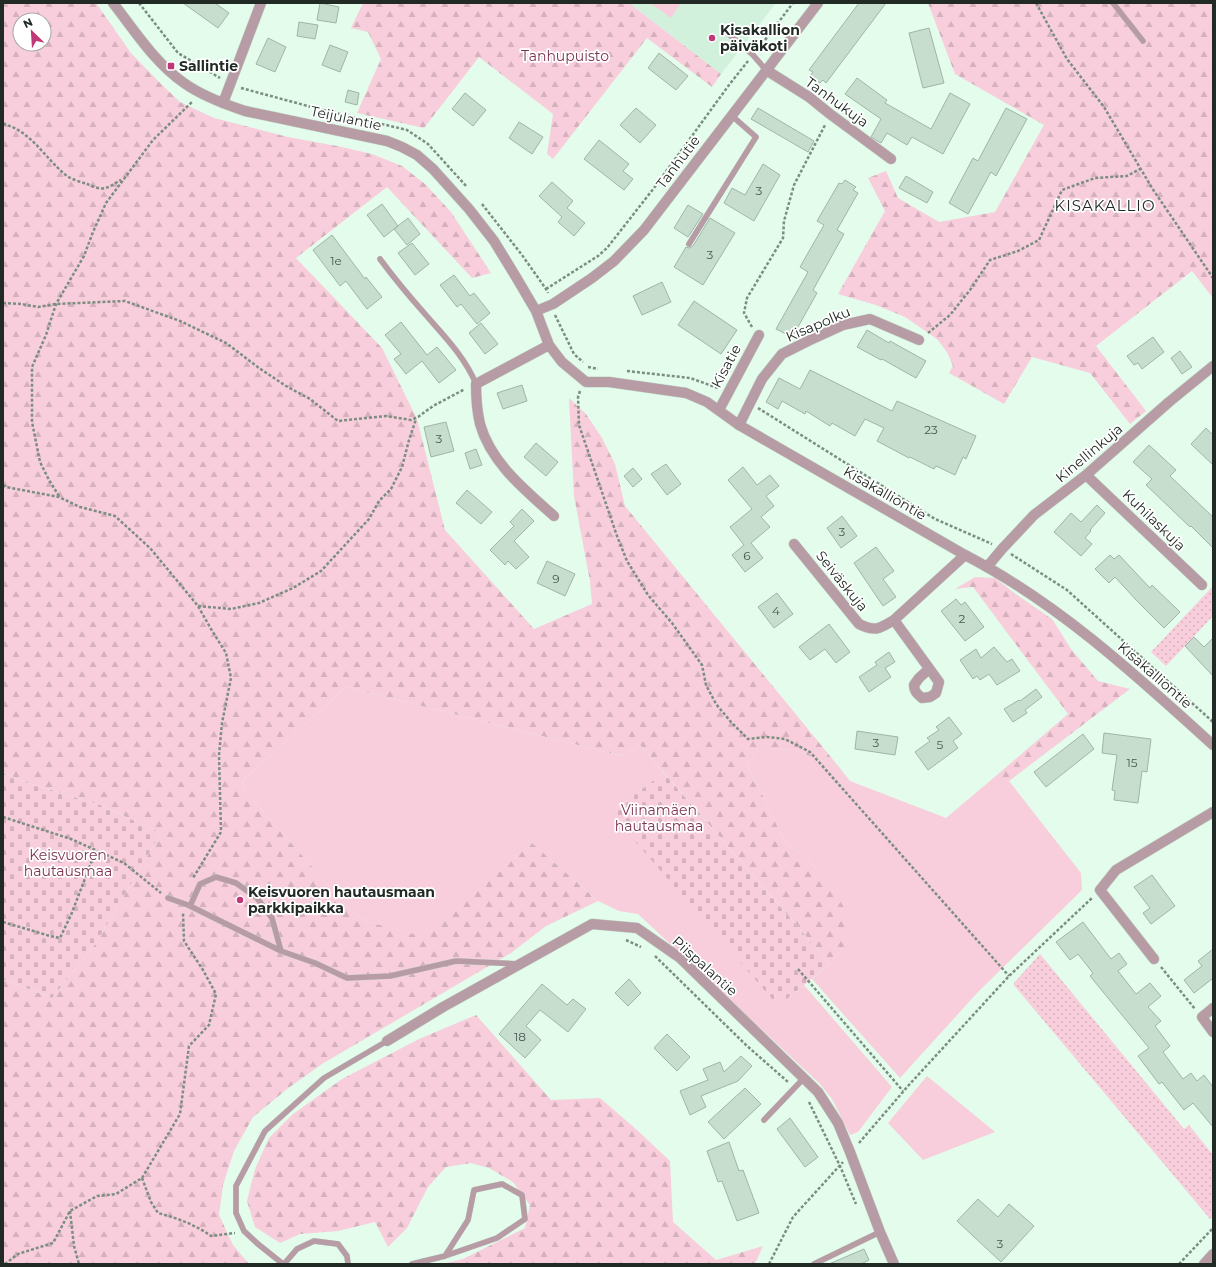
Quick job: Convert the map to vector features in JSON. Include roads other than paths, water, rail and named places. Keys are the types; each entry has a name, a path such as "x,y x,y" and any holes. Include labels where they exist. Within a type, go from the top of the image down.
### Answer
{"street":[{"name":"Teijulantie","path":"114,3 160,62 184,84 200,93 245,111 387,141 417,155 433,168 469,209 494,241 536,311"},
{"path":"223,103 262,3"},
{"name":"Tanhutie","path":"536,311 553,304 592,278 614,261 644,230 818,3"},
{"name":"Tanhukuja","path":"766,70 809,97 891,159"},
{"path":"536,311 549,345 476,384 476,403 481,424 494,454 513,477 554,516"},
{"name":"Kisapolku","path":"739,426 762,379 782,354 808,340 843,326 870,319 919,340"},
{"name":"Kisatie","path":"719,410 758,335"},
{"name":"Kisakalliontie","path":"549,345 562,362 586,382 609,382 686,393 707,402 739,426 987,567 1027,592 1084,632 1213,745"},
{"name":"Kinellinkuja","path":"987,567 1034,515 1086,475 1212,368"},
{"name":"Kuhilaskuja","path":"1086,475 1202,585"},
{"name":"Seiväskuja","path":"794,544 859,624 869,629 881,628 894,620 965,555"},
{"path":"894,620 929,669"},
{"path":"1154,959 1100,890 1116,870 1213,812"},
{"name":"Piispalantie","path":"387,1041 443,1007 592,924 637,928 680,958 818,1092 838,1123 894,1264"},
{"path":"1213,1008 1202,1017 1213,1032"},
{"path":"1204,1264 1213,1254"}],"lane":[{"path":"1113,3 1143,41"},
{"path":"725,31 753,55 766,70"},
{"path":"690,244 756,136 731,115"},
{"path":"380,259 400,285 460,354 471,372 476,384"},
{"path":"190,906 200,884 216,877 236,884 256,898 272,918 282,951"},
{"path":"168,898 190,906 282,951 347,978 390,976 456,961 521,964"},
{"path":"348,1264 347,1256 338,1244 314,1241 297,1249 283,1264 244,1232 236,1213 236,1186 265,1131 324,1078 387,1041"},
{"path":"764,1120 804,1078"},
{"path":"412,1264 445,1256 497,1238 525,1219 522,1195 502,1184 474,1190 468,1220 445,1256"},
{"path":"814,1264 880,1232"}],"place":[{"name":"Kisakallion päiväkoti","path":"712,38"},
{"name":"Sallintie","path":"171,66"},
{"name":"Keisvuoren hautausmaan parkkipaikka","path":"240,900"}],"district":[{"name":"KISAKALLIO","path":"1105,206"}],"park label":[{"name":"Tanhupuisto","path":"565,56"},
{"name":"Viinamäen hautausmaa","path":"659,818"},
{"name":"Keisvuoren hautausmaa","path":"68,864"}]}
